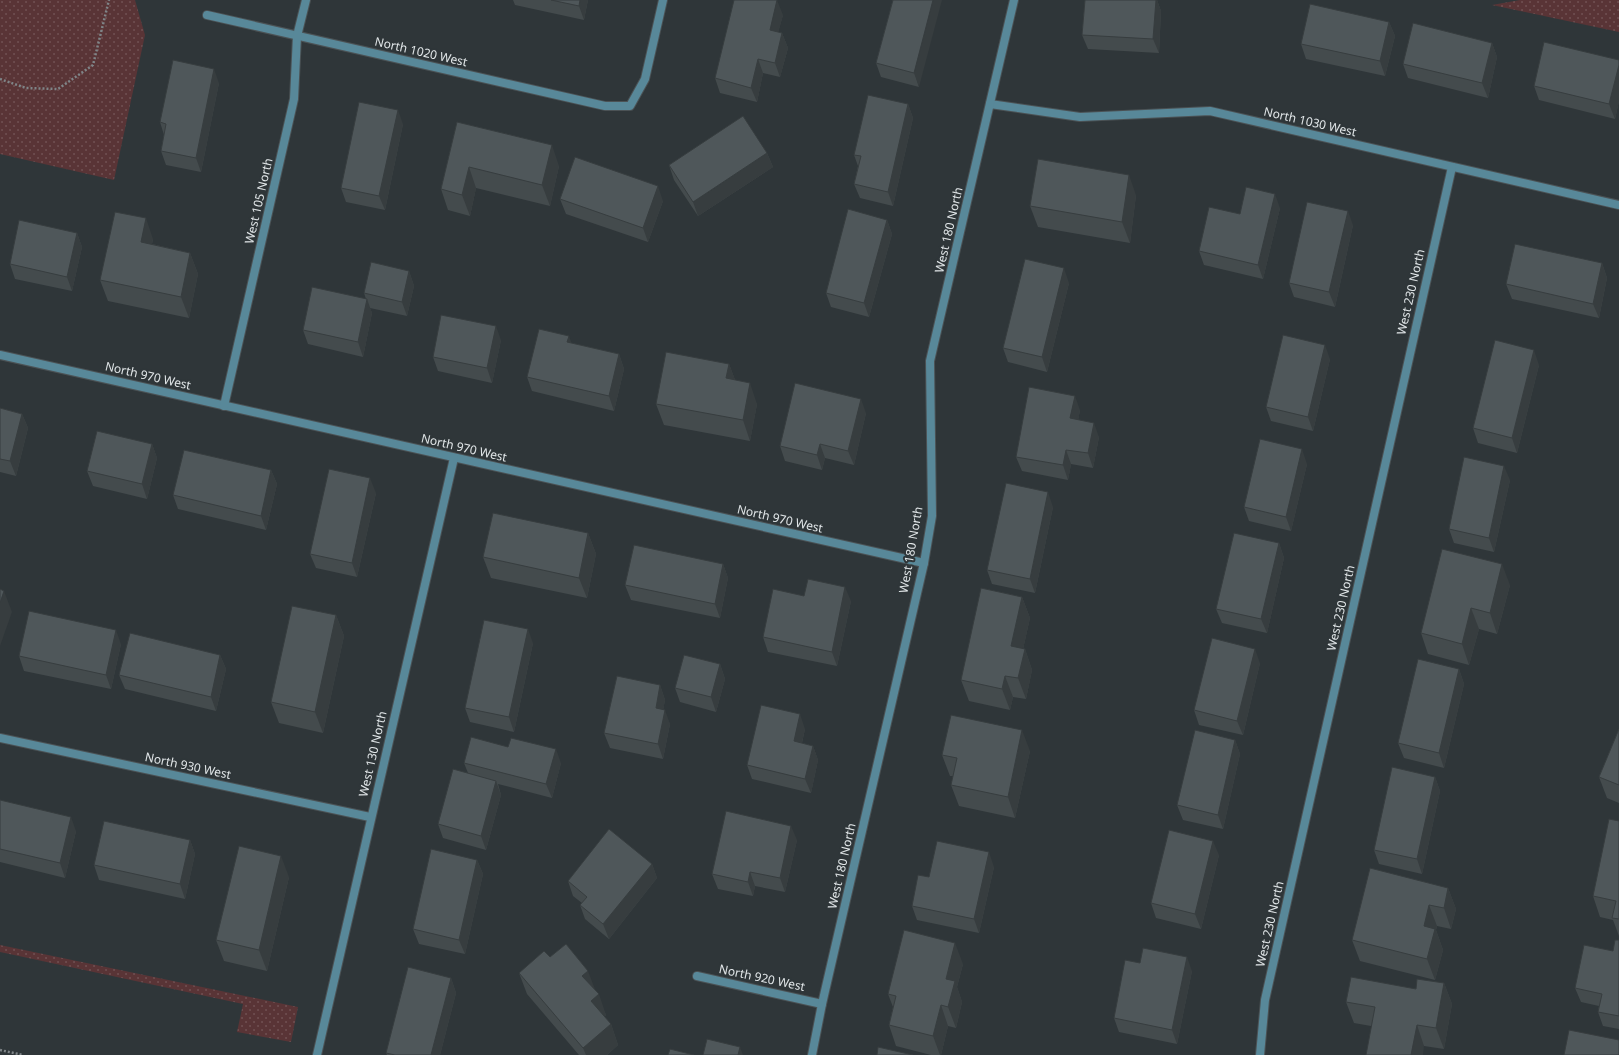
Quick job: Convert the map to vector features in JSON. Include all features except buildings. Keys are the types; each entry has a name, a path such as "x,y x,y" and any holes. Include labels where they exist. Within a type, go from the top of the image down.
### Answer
{"street":[{"name":"West 105 North","path":"224,406 294,99 297,36 306,0"},
{"name":"North 1020 West","path":"206,16 605,106 630,106 645,79 663,0"},
{"name":"West 180 North","path":"812,1055 822,1004 924,563 932,516 930,361 1014,0"},
{"name":"North 1030 West","path":"990,104 1080,117 1210,111 1619,205"},
{"name":"West 230 North","path":"1260,1055 1265,1000 1452,167"},
{"name":"North 970 West","path":"0,355 924,563"},
{"name":"West 130 North","path":"317,1055 370,817 454,458"},
{"name":"North 930 West","path":"0,738 370,817"},
{"name":"North 920 West","path":"697,976 822,1004"}],"path":[{"path":"0,79 26,88 58,90 93,65 109,0"},
{"path":"0,1050 23,1055"}],"shaded area":[{"path":"0,0 135,0 145,35 114,180 0,154"},
{"path":"1520,0 1619,0 1619,32 1492,5"},
{"path":"0,945 298,1007 291,1042 237,1032 243,1004 0,952"}]}
